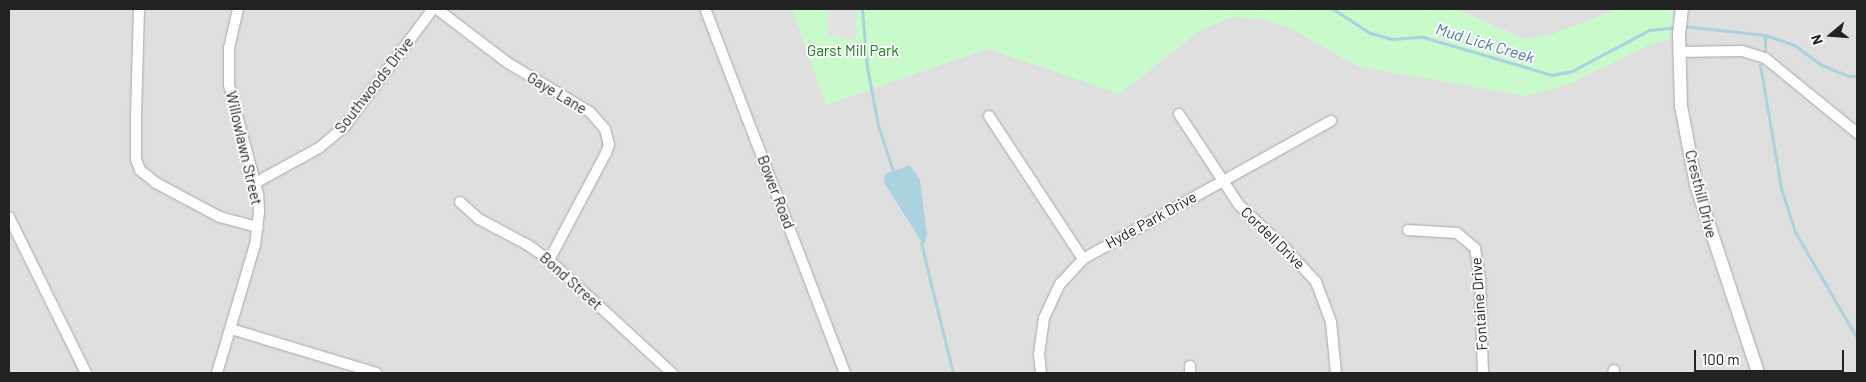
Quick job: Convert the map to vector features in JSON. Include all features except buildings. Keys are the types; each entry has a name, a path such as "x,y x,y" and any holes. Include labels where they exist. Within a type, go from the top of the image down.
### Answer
{"street":[{"path":"139,9 136,159 140,170 156,183 220,216 258,227"},
{"name":"Willowlawn Street","path":"217,373 258,227 255,183 229,85 229,48 238,9"},
{"name":"Southwoods Drive","path":"255,183 319,148 345,126 435,9"},
{"name":"Gaye Lane","path":"435,9 508,63 590,112 605,129 608,136 606,153 549,260"},
{"name":"Bower Road","path":"706,12 844,373"},
{"name":"Cresthill Drive","path":"1681,14 1679,52 1682,106 1696,184 1758,373"},
{"path":"1679,52 1742,50 1765,58 1857,133"},
{"name":"Cordell Drive","path":"1179,114 1239,205 1285,248 1316,282 1330,322 1336,373"},
{"path":"989,116 1083,259"},
{"name":"Hyde Park Drive","path":"1041,373 1039,354 1044,318 1060,284 1083,259 1331,121"},
{"name":"Bond Street","path":"460,202 479,219 528,245 549,260 672,373"},
{"path":"9,217 86,373"},
{"name":"Fontaine Drive","path":"1408,230 1457,233 1475,248 1480,278 1483,373"},
{"path":"231,328 377,373"}],"shaded area":[{"path":"9,9 1857,9 1857,373 9,373"},
{"path":"829,9 857,9 855,40 827,35"}],"green space":[{"name":"Garst Mill Park","path":"792,9 1456,9 1525,39 1553,34 1618,9 1673,9 1670,39 1647,46 1567,85 1525,96 1357,66 1290,28 1263,19 1231,17 1198,32 1120,94 988,49 826,105"}],"water":[{"path":"910,165 920,180 927,235 924,246 884,182 885,174"}],"waterway":[{"path":"862,9 867,67 878,125 894,174"},
{"name":"Mud Lick Creek","path":"1333,9 1370,33 1392,39 1423,37 1552,75 1572,71 1649,30 1676,27"},
{"name":"Mud Lick Creek","path":"1683,26 1765,35 1794,45 1822,65 1849,76 1857,76"},
{"path":"1765,35 1765,50"},
{"path":"1760,65 1781,188 1795,232 1857,338"},
{"path":"921,243 953,373"}]}
